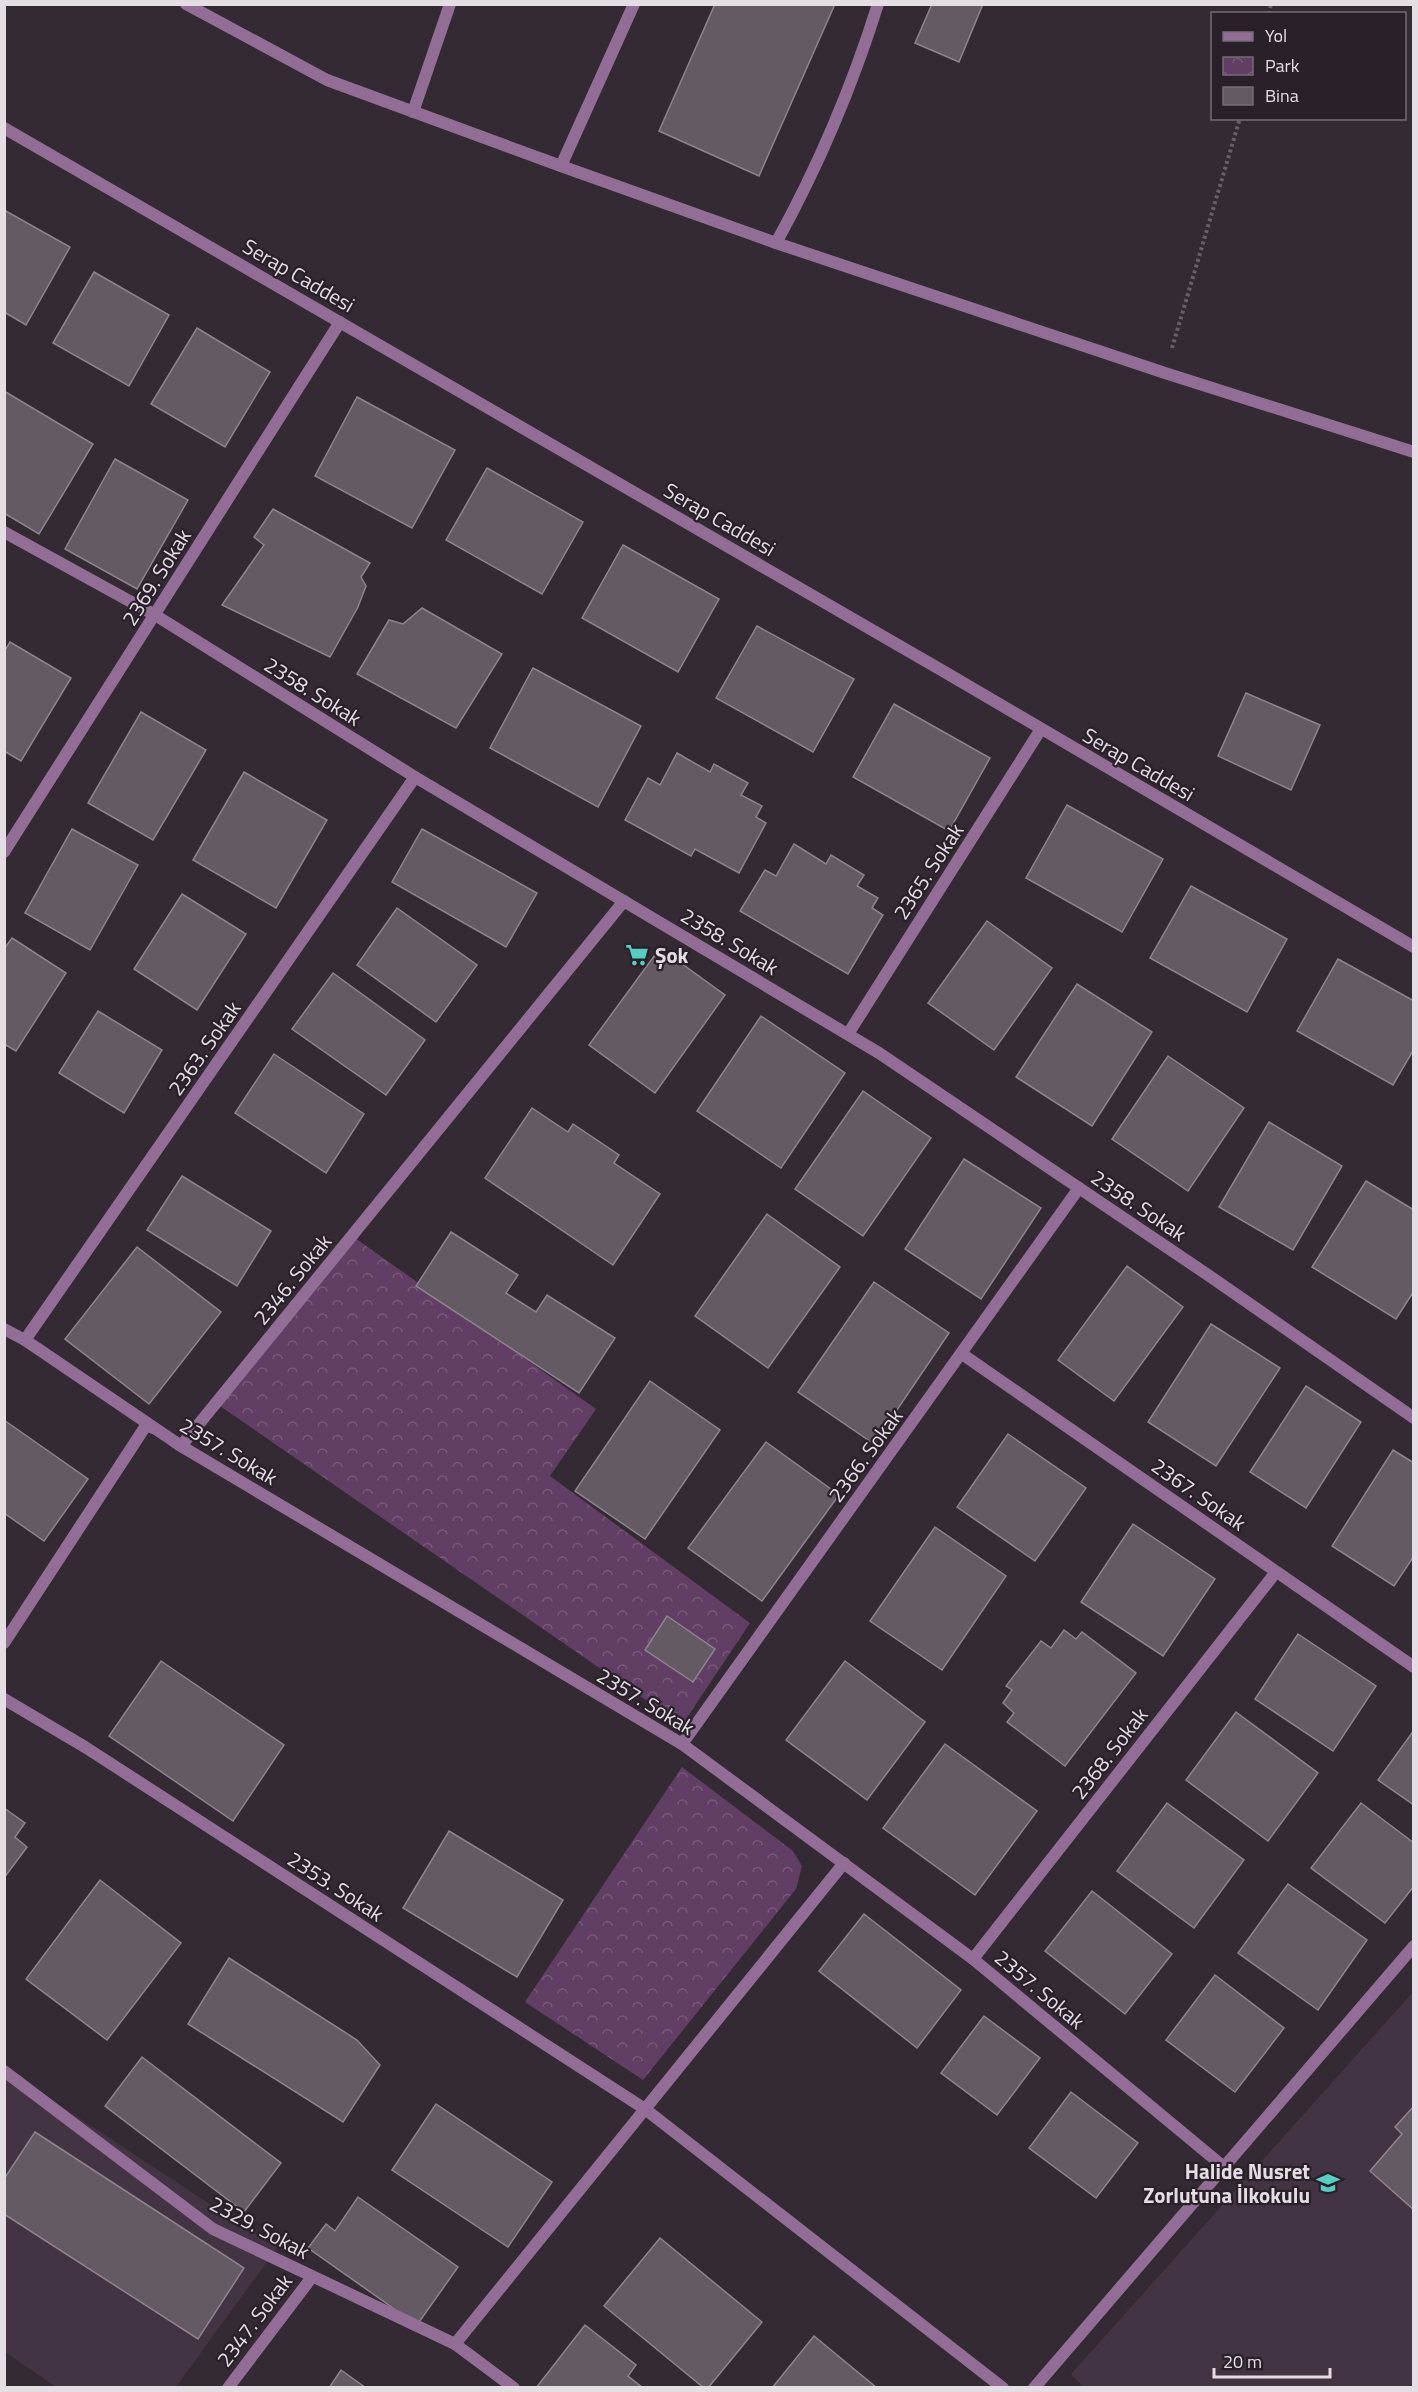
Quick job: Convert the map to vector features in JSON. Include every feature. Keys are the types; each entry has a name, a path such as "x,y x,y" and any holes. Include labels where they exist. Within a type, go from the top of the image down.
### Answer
{"street":[{"path":"186,4 327,80 561,166 776,243 1165,373 1413,452"},
{"path":"413,111 450,4"},
{"path":"561,166 634,4"},
{"path":"776,243 804,193 861,60 878,4"},
{"name":"Serap Caddesi","path":"4,128 1413,947"},
{"name":"2369. Sokak","path":"4,852 340,322"},
{"name":"2358. Sokak","path":"4,532 155,615 415,777 879,1053 1413,1418"},
{"name":"2365. Sokak","path":"848,1034 1041,729"},
{"name":"2363. Sokak","path":"25,1340 415,777"},
{"name":"2346. Sokak","path":"181,1446 624,901"},
{"name":"2366. Sokak","path":"682,1744 1079,1188"},
{"name":"2357. Sokak","path":"4,1329 25,1340 181,1446 682,1744 973,1959 1224,2167"},
{"name":"2367. Sokak","path":"962,1354 1413,1667"},
{"path":"4,1643 147,1424 181,1446"},
{"name":"2368. Sokak","path":"973,1959 1276,1572"},
{"name":"2353. Sokak","path":"4,1699 85,1747 645,2109 1003,2388"},
{"path":"455,2344 844,1863"},
{"path":"1035,2388 1413,1946"},
{"name":"2329. Sokak","path":"4,2071 213,2229 455,2344 514,2388"},
{"name":"2347. Sokak","path":"228,2388 312,2277"}],"path":[{"path":"1165,373 1239,120"}],"shaded area":[{"name":"Halide Nusret Zorlutuna İlkokulu","path":"1413,1992 1413,2387 1085,2388 1071,2374"},
{"path":"4,2069 277,2248 176,2387 56,2387 5,2352"}],"green space":[{"path":"348,1233 596,1409 550,1476 750,1623 682,1725 220,1406"},
{"path":"682,1767 793,1851 802,1866 796,1889 643,2080 525,2002"}],"building":[{"path":"715,4 835,4 759,176 659,131"},
{"path":"932,4 983,4 959,62 915,43"},
{"path":"4,210 70,247 26,325 4,312"},
{"path":"94,272 169,315 129,386 53,343"},
{"path":"197,328 270,372 225,447 151,404"},
{"path":"4,391 93,444 39,534 4,513"},
{"path":"357,397 455,450 412,528 315,476"},
{"path":"115,459 188,500 137,589 65,549"},
{"path":"487,468 583,522 542,594 446,540"},
{"path":"273,509 370,563 361,577 366,586 358,607 330,657 222,605 264,545 254,537"},
{"path":"623,545 719,599 678,672 582,618"},
{"path":"422,608 502,654 456,728 357,674 389,620 403,624"},
{"path":"757,626 854,679 813,752 716,698"},
{"path":"10,642 71,678 21,761 4,751 4,652"},
{"path":"533,668 641,726 598,807 490,748"},
{"path":"1246,693 1320,725 1291,790 1218,756"},
{"path":"894,704 990,758 949,831 853,777"},
{"path":"141,712 206,750 153,840 88,803"},
{"path":"677,753 710,772 714,764 748,783 741,795 762,806 756,817 766,823 739,873 695,849 691,856 625,820 648,778 660,785"},
{"path":"244,772 327,820 276,908 193,860"},
{"path":"1067,805 1163,859 1122,932 1026,878"},
{"path":"72,829 138,865 90,950 25,913"},
{"path":"422,829 537,893 506,947 392,882"},
{"path":"794,844 826,864 831,855 864,875 857,886 878,898 872,908 883,915 848,974 740,911 765,870 776,876"},
{"path":"1191,886 1287,939 1247,1012 1150,958"},
{"path":"182,894 246,934 197,1010 134,969"},
{"path":"397,908 477,965 436,1022 357,965"},
{"path":"987,921 1052,968 994,1050 928,1003"},
{"path":"12,938 66,973 16,1051 4,1044 4,949"},
{"path":"660,948 725,995 655,1093 589,1045"},
{"path":"1338,959 1414,1001 1414,1049 1393,1085 1297,1031"},
{"path":"333,973 425,1040 386,1095 292,1029"},
{"path":"1077,984 1152,1032 1092,1126 1016,1077"},
{"path":"98,1011 162,1050 124,1113 59,1073"},
{"path":"761,1016 845,1073 781,1168 697,1111"},
{"path":"274,1054 364,1114 326,1173 235,1113"},
{"path":"1168,1056 1244,1108 1188,1191 1112,1139"},
{"path":"863,1091 931,1138 863,1236 795,1189"},
{"path":"532,1108 568,1132 573,1124 619,1155 614,1163 660,1194 613,1265 485,1178"},
{"path":"1269,1122 1342,1166 1293,1250 1219,1207"},
{"path":"964,1159 1041,1208 981,1299 905,1249"},
{"path":"182,1176 271,1231 237,1286 147,1230"},
{"path":"1366,1181 1414,1210 1414,1291 1396,1319 1312,1267"},
{"path":"767,1214 840,1267 768,1368 695,1316"},
{"path":"451,1232 518,1275 506,1293 536,1312 547,1295 615,1338 579,1393 416,1286"},
{"path":"137,1247 221,1312 149,1404 65,1339"},
{"path":"1127,1266 1183,1307 1114,1401 1058,1360"},
{"path":"874,1282 949,1333 874,1444 798,1392"},
{"path":"1211,1324 1280,1368 1216,1466 1148,1422"},
{"path":"650,1381 720,1430 645,1539 575,1491"},
{"path":"1306,1386 1361,1422 1306,1508 1250,1472"},
{"path":"4,1420 88,1479 44,1541 4,1513"},
{"path":"1008,1434 1086,1488 1035,1561 957,1507"},
{"path":"766,1442 839,1495 762,1601 688,1548"},
{"path":"1393,1450 1414,1463 1414,1556 1394,1586 1332,1546"},
{"path":"1133,1524 1215,1579 1163,1656 1081,1602"},
{"path":"935,1527 1006,1576 942,1670 870,1621"},
{"path":"667,1616 715,1649 693,1682 645,1650"},
{"path":"1064,1630 1076,1639 1082,1632 1136,1673 1065,1766 1007,1722 1014,1713 1003,1703 1012,1690 1006,1686 1041,1641 1051,1648"},
{"path":"1298,1634 1376,1686 1333,1751 1255,1699"},
{"path":"161,1661 284,1745 233,1821 109,1736"},
{"path":"845,1661 925,1722 867,1800 786,1740"},
{"path":"1236,1712 1318,1773 1268,1841 1186,1780"},
{"path":"1414,1730 1414,1805 1378,1780"},
{"path":"945,1744 1037,1811 975,1895 883,1828"},
{"path":"1167,1803 1244,1860 1194,1928 1117,1871"},
{"path":"1361,1803 1414,1843 1414,1886 1385,1923 1311,1868"},
{"path":"4,1808 25,1823 15,1837 27,1847 4,1878"},
{"path":"449,1831 563,1900 517,1977 403,1908"},
{"path":"100,1880 181,1943 107,2040 26,1979"},
{"path":"1288,1884 1367,1940 1318,2010 1238,1953"},
{"path":"1092,1891 1172,1954 1125,2014 1045,1951"},
{"path":"864,1914 961,1990 917,2048 819,1971"},
{"path":"229,1958 357,2040 380,2065 343,2122 188,2024"},
{"path":"1215,1975 1284,2028 1235,2092 1166,2040"},
{"path":"984,2016 1040,2058 997,2115 941,2073"},
{"path":"142,2057 281,2163 244,2212 105,2106"},
{"path":"1071,2092 1138,2143 1096,2198 1029,2148"},
{"path":"436,2104 552,2182 508,2247 392,2170"},
{"path":"1414,2106 1414,2210 1370,2171 1402,2134 1395,2127"},
{"path":"35,2132 244,2268 198,2339 4,2214 4,2179"},
{"path":"358,2197 458,2267 417,2325 308,2248 326,2224 335,2231"},
{"path":"660,2238 762,2322 708,2388 704,2388 604,2306"},
{"path":"585,2325 636,2365 628,2376 643,2388 536,2388"},
{"path":"814,2336 877,2388 772,2388"},
{"path":"341,2370 366,2388 329,2388"}],"place":[{"name":"Şok","path":"637,955"},
{"name":"Halide Nusret Zorlutuna İlkokulu","path":"1328,2183"}]}
